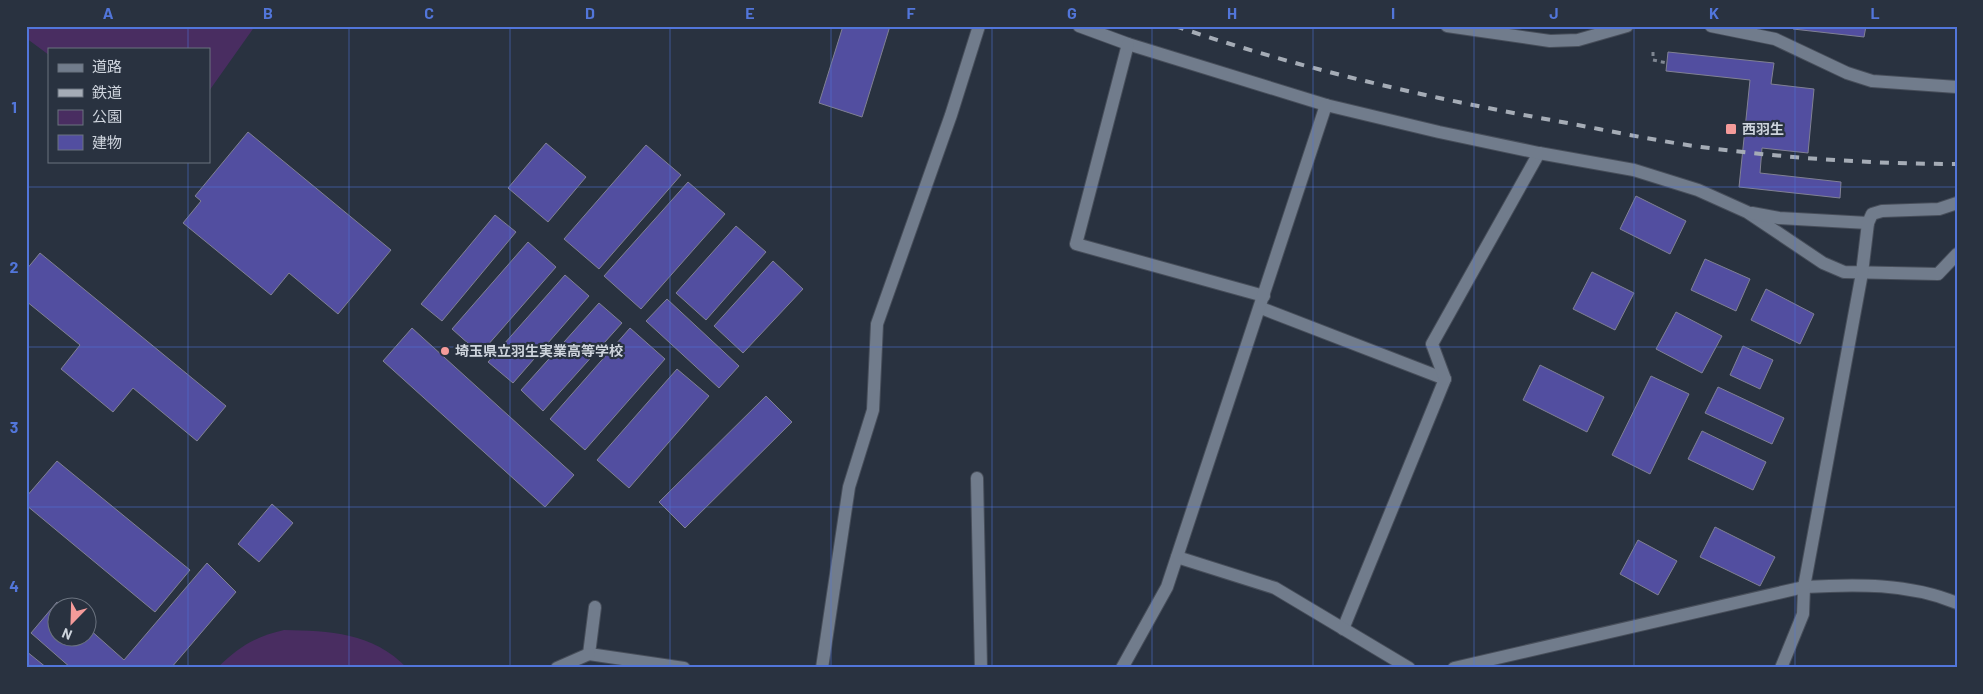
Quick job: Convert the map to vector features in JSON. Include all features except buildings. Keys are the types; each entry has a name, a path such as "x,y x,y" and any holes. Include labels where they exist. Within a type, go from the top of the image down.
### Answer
{"street":[{"path":"822,668 849,487 873,410 877,324 951,114 979,26"},
{"path":"1080,26 1128,44 1326,105 1539,153 1634,170 1698,190 1747,212 1823,263 1844,272 1938,274 1957,254"},
{"path":"1447,26 1550,41 1578,40 1627,26"},
{"path":"1711,26 1775,39 1846,73 1872,81 1957,87"},
{"path":"1128,44 1076,244 1263,302 1445,378"},
{"path":"1122,668 1168,587 1326,105"},
{"path":"1342,629 1445,378 1432,344 1539,153"},
{"path":"1781,668 1803,614 1804,587 1862,273 1868,223 1872,214 1882,210 1939,209 1957,203"},
{"path":"1747,212 1779,218 1868,223"},
{"path":"977,478 981,668"},
{"path":"1177,557 1275,588 1409,668"},
{"path":"1454,668 1804,587 1851,584 1885,586 1957,603"},
{"path":"589,654 596,607"},
{"path":"557,668 589,654 684,668"}],"path":[{"path":"1653,52 1653,60 1667,62"}],"green space":[{"path":"26,26 255,26 210,90 210,48 48,48 48,54 26,38"},
{"path":"284,630 318,631 365,640 394,656 407,668 217,668 247,644"}],"railway":[{"path":"1175,26 1268,55 1362,80 1456,102 1664,141 1733,151 1797,157 1861,162 1957,164"}],"place":[{"name":"西羽生","path":"1731,129"},
{"name":"埼玉県立羽生実業高等学校","path":"445,351"}]}
